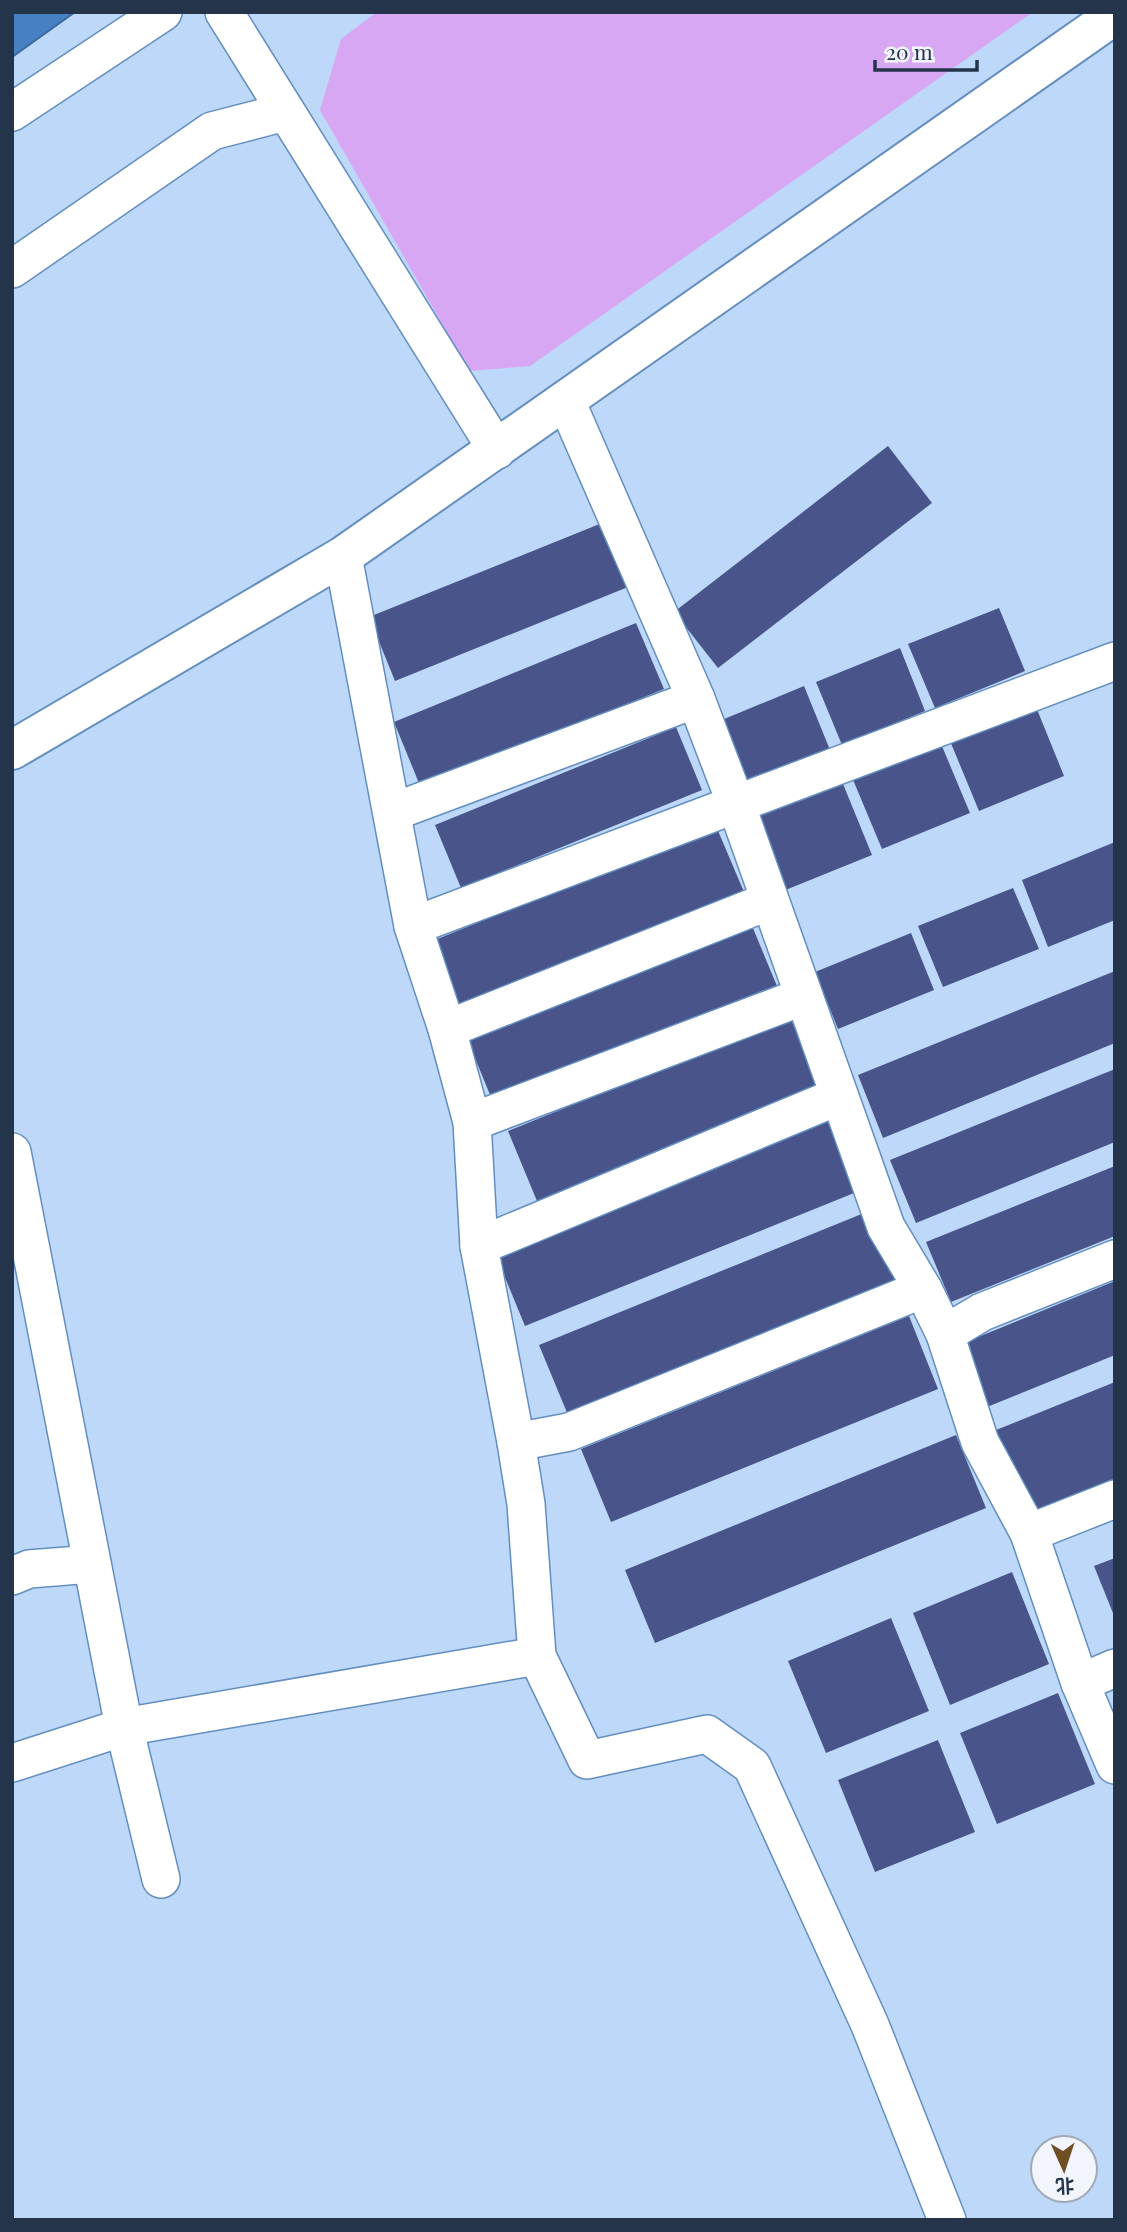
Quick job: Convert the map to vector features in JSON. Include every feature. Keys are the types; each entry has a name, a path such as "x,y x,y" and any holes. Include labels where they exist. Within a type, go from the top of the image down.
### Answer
{"street":[{"path":"12,113 163,12"},
{"path":"223,12 498,450"},
{"path":"12,750 343,556 498,450 1115,15"},
{"path":"12,269 212,131 285,112"},
{"path":"566,401 696,699 886,1227 923,1289 945,1334 980,1442 1030,1533 1080,1683 1115,1765"},
{"path":"343,556 393,812 412,926 447,1029 472,1122 479,1246 526,1504 537,1656 587,1760 707,1734 752,1766 870,2025 947,2220"},
{"path":"412,926 1115,661"},
{"path":"393,812 696,699"},
{"path":"447,1029 769,901"},
{"path":"472,1122 804,996"},
{"path":"479,1246 839,1096"},
{"path":"12,1153 124,1727 161,1879"},
{"path":"945,1334 982,1312 1115,1259"},
{"path":"516,1442 569,1432 923,1289"},
{"path":"1030,1533 1115,1499"},
{"path":"12,1576 29,1569 92,1564"},
{"path":"12,1763 124,1727 537,1656"},
{"path":"1080,1683 1115,1668"}],"shaded area":[{"path":"377,12 1033,12 530,366 469,371 320,110 341,39"}],"water":[{"path":"12,12 75,12 12,57"}],"building":[{"path":"888,446 932,503 718,668 674,612"},
{"path":"607,521 633,585 395,681 369,617"},
{"path":"999,608 1025,671 935,708 908,644"},
{"path":"636,623 664,689 421,788 394,722"},
{"path":"900,648 925,711 842,745 816,682"},
{"path":"804,686 830,750 743,786 717,722"},
{"path":"1034,702 1064,776 979,811 948,736"},
{"path":"676,727 702,790 461,888 435,825"},
{"path":"939,739 970,813 882,849 851,775"},
{"path":"841,779 872,855 783,891 752,816"},
{"path":"716,826 744,892 458,1009 430,942"},
{"path":"1115,842 1115,920 1048,947 1022,880"},
{"path":"1013,888 1039,949 943,987 918,926"},
{"path":"750,921 779,991 495,1107 466,1036"},
{"path":"911,933 934,990 838,1029 815,972"},
{"path":"1115,971 1115,1043 883,1138 858,1075"},
{"path":"790,1017 819,1087 537,1201 508,1131"},
{"path":"1115,1069 1115,1142 916,1223 890,1160"},
{"path":"829,1118 859,1191 525,1326 495,1253"},
{"path":"1115,1166 1115,1236 951,1302 926,1242"},
{"path":"869,1211 897,1281 568,1415 539,1345"},
{"path":"1115,1281 1115,1355 987,1407 961,1344"},
{"path":"909,1316 938,1389 611,1522 581,1449"},
{"path":"1115,1382 1115,1481 1030,1515 996,1430"},
{"path":"956,1435 986,1508 655,1643 625,1570"},
{"path":"1115,1558 1115,1618 1094,1566"},
{"path":"1012,1572 1049,1664 950,1705 913,1613"},
{"path":"891,1618 929,1711 826,1753 788,1661"},
{"path":"1058,1693 1095,1784 997,1824 960,1733"},
{"path":"938,1740 975,1832 875,1872 838,1780"}]}
